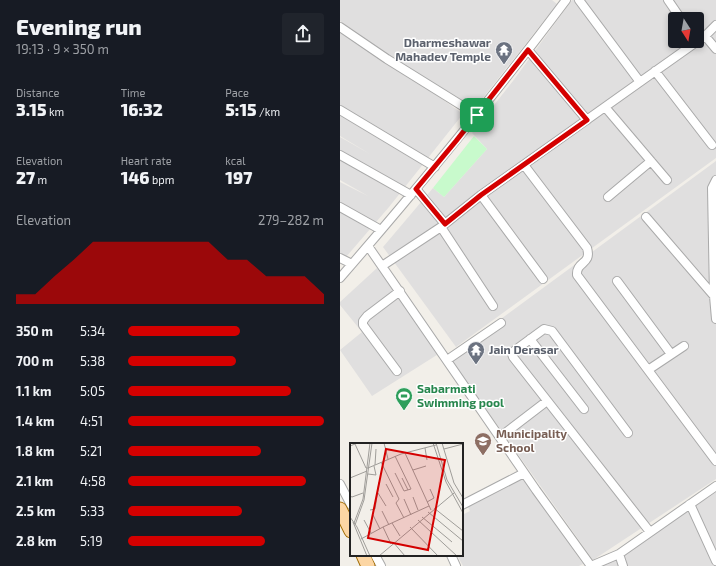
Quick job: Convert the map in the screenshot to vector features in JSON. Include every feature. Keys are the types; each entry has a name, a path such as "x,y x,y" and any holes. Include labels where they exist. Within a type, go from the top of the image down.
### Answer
{"main road":[{"path":"340,509 350,529"},
{"path":"363,556 368,566"}],"street":[{"path":"579,0 640,82"},
{"path":"668,0 676,12"},
{"path":"340,278 477,115 528,50 562,1"},
{"path":"716,26 705,36 716,49"},
{"path":"340,27 387,59 477,115"},
{"path":"382,266 443,225 481,195 687,48"},
{"path":"528,50 587,120"},
{"path":"655,72 712,145"},
{"path":"605,107 668,180"},
{"path":"340,110 435,166"},
{"path":"340,155 413,192 443,225 493,306"},
{"path":"608,197 651,161"},
{"path":"524,165 587,248 589,254 588,258 578,268 577,275 716,461"},
{"path":"716,180 712,188 715,245 714,296 716,319"},
{"path":"481,195 543,279"},
{"path":"340,207 381,230"},
{"path":"646,217 714,296"},
{"path":"368,246 524,472 591,566 619,554 716,486"},
{"path":"340,258 352,264"},
{"path":"617,281 671,354"},
{"path":"397,371 363,325 363,321 367,316 400,291"},
{"path":"447,360 501,323"},
{"path":"628,433 552,331 544,329 514,351 512,354 513,357 650,532"},
{"path":"530,339 584,409"},
{"path":"648,370 684,346"},
{"path":"500,437 547,401"},
{"path":"463,504 524,472"},
{"path":"340,484 350,503"},
{"path":"690,504 716,561"},
{"path":"619,554 623,566"},
{"path":"376,556 382,566"},
{"path":"451,556 456,566"}],"shaded area":[{"path":"340,0 552,0 557,4 475,108 390,56 340,21"},
{"path":"572,0 716,0 716,158 456,347 383,247 433,188 444,197 487,149 472,133 513,81"},
{"path":"340,26 463,114 389,207 340,264 340,182 368,196 340,180 340,137 370,154 340,136"},
{"path":"716,161 716,479 593,560 449,357"},
{"path":"377,268 440,353 372,396 340,350 362,332 340,305 340,302"},
{"path":"522,476 583,564 579,566 463,566 458,556 463,556 463,514 470,511 467,505"},
{"path":"716,489 716,566 599,566"}],"green space":[{"path":"474,136 487,149 444,197 433,188"}],"place":[{"name":"Dharmeshawar Mahadev Temple","path":"504,65"},
{"name":"Jain Derasar","path":"476,365"},
{"name":"Sabarmati Swimming pool","path":"404,411"},
{"name":"Municipality School","path":"483,456"}],"route":[{"path":"528,50 587,120 481,195 445,224 416,189 477,115 528,50"}]}
